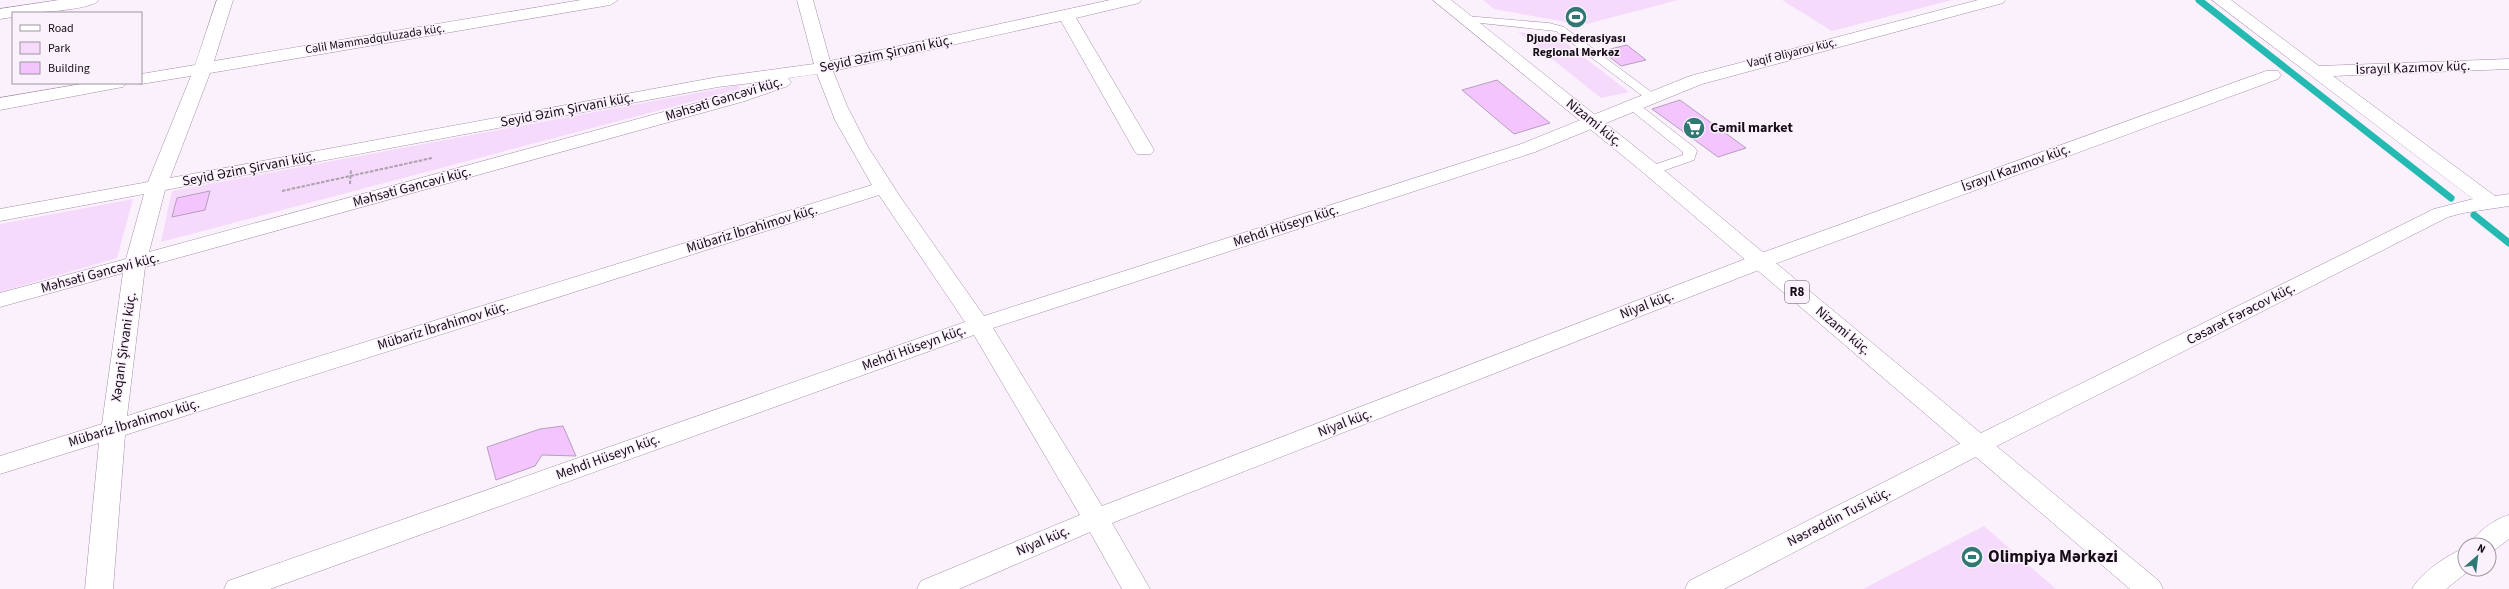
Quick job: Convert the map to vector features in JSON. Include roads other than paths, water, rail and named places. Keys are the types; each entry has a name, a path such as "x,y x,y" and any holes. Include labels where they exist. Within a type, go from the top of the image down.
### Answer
{"main road":[{"path":"13,12 91,0"},
{"name":"Xəqani Şirvani küç.","path":"99,589 113,430 135,264 156,186 203,68 225,0"},
{"name":"Cəlil Məmmədquluzadə küç.","path":"142,79 610,0"},
{"name":"Mehdi Hüseyn küç.","path":"805,0 823,68 844,120 885,187 978,325 1096,519 1136,589"},
{"name":"Seyid Əzim Şirvani küç.","path":"0,215 718,82 823,68 1133,0"},
{"name":"Nizami küç.","path":"1441,0 1652,170 2149,589"},
{"name":"Vaqif Əliyarov küç.","path":"1592,122 1652,97 1742,66 1997,0"},
{"path":"2220,0 2499,201"},
{"path":"0,14 12,12"},
{"path":"1066,14 1144,150"},
{"name":"İsrayıl Kazımov küç.","path":"2317,71 2509,64"},
{"name":"Məhsəti Gəncəvi küç.","path":"0,300 732,99 823,68"},
{"name":"İsrayıl Kazımov küç.","path":"1760,261 2272,75"},
{"path":"0,104 111,84"},
{"name":"Mehdi Hüseyn küç.","path":"238,589 978,325 1528,148 1592,122"},
{"name":"Mübariz İbrahimov küç.","path":"0,465 885,187"},
{"name":"Cəsarət Fərəcov küç.","path":"1978,445 2441,213 2499,201"},
{"name":"Niyal küç.","path":"931,589 1096,519 1760,261"},
{"name":"Nəsrəddin Tusi küç.","path":"1700,589 1978,445"},
{"path":"2493,537 2509,525"},
{"path":"2426,589 2457,565"}],"lane":[{"path":"1465,19 1549,26 1560,29 1652,97"},
{"path":"1632,105 1690,150 1689,157 1652,170"}],"waterway":[{"path":"2199,0 2451,198"},
{"path":"2474,215 2509,243"}],"place":[{"name":"Djudo Federasiyası Regional Mərkəz","path":"1576,17"},
{"name":"Cəmil market","path":"1694,128"},
{"name":"Olimpiya Mərkəzi","path":"1972,557"}]}
